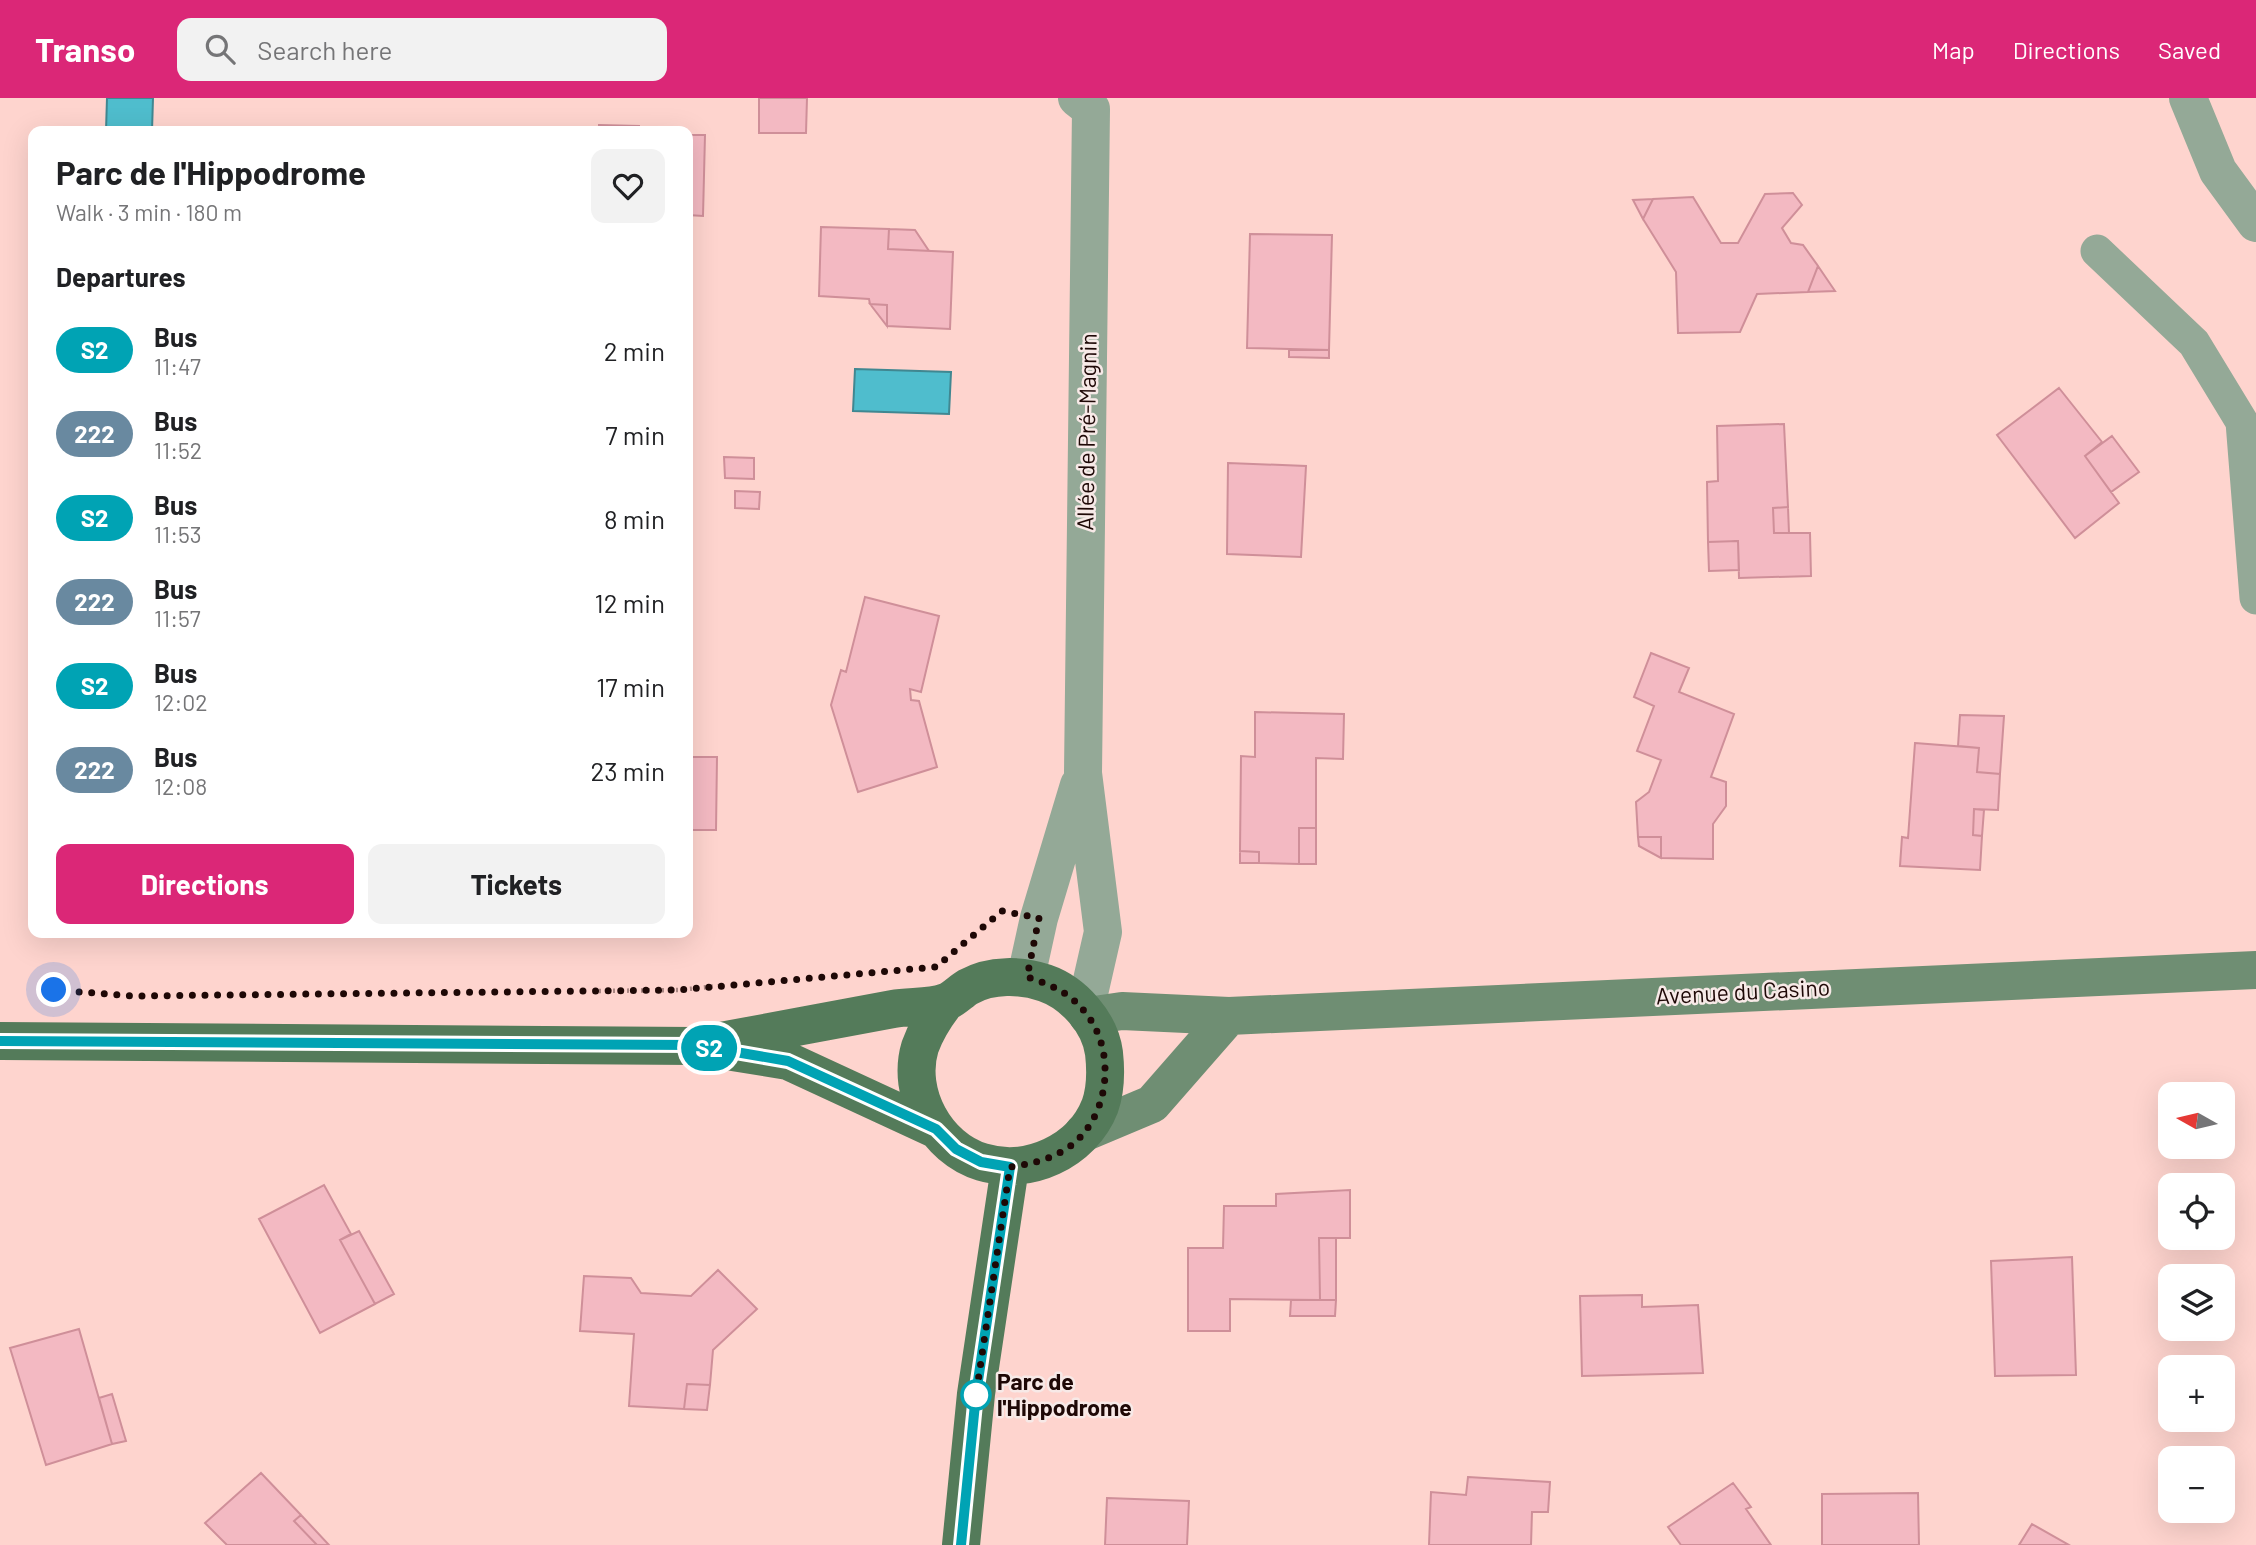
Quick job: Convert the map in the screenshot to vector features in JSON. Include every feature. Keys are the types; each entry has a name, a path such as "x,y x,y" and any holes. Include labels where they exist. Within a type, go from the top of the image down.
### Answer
{"main road":[{"path":"997,977 1027,977 1068,995 1086,1013 1103,1044 1106,1075 1100,1106 1083,1133 1063,1152 1037,1163 1010,1167 981,1162 956,1149 936,1129 922,1105 916,1077 919,1049 930,1024 946,1002 970,985 997,977"},
{"path":"695,1045 901,1007 946,1002"},
{"path":"0,1041 695,1045 788,1061 936,1129"},
{"path":"961,1545 976,1394 1010,1167"}],"street":[{"name":"Allée de Pré-Magnin","path":"1077,98 1091,109 1083,773 1102,932 1086,1013"},
{"path":"2188,98 2218,171 2256,223"},
{"name":"Allée de Pré-Magnin","path":"1027,977 1039,918 1083,773"},
{"name":"Avenue du Casino","path":"1086,1013 1229,1016 2256,970"},
{"path":"1083,1133 1152,1104 1229,1016"}],"lane":[{"path":"2097,251 2194,343 2242,422 2256,598"}],"path":[{"path":"594,991 678,990 732,985"}],"water":[{"path":"107,98 153,98 152,126 106,126"},
{"path":"855,369 951,372 949,414 853,411"}],"building":[{"path":"759,98 807,98 806,133 759,133"},
{"path":"693,135 705,135 703,216 693,215"},
{"path":"1793,193 1802,205 1782,228 1791,243 1803,245 1818,266 1808,292 1757,294 1740,332 1678,333 1676,272 1643,219 1653,199 1693,197 1721,243 1738,243 1765,194"},
{"path":"1653,199 1643,219 1633,200"},
{"path":"821,227 889,229 888,249 953,252 950,329 887,326 887,305 870,304 869,299 819,296"},
{"path":"889,229 915,230 929,251 888,249"},
{"path":"1250,234 1332,235 1329,350 1247,348"},
{"path":"1818,266 1835,291 1808,292"},
{"path":"870,304 887,305 887,326"},
{"path":"1289,349 1329,350 1329,358 1289,357"},
{"path":"2059,388 2102,442 2085,456 2119,503 2075,538 1997,435"},
{"path":"1784,424 1788,507 1773,508 1774,533 1810,533 1811,576 1739,578 1738,541 1708,542 1707,482 1718,481 1717,426"},
{"path":"2112,436 2139,472 2111,492 2085,456"},
{"path":"724,457 754,458 754,479 725,478"},
{"path":"1228,463 1306,466 1301,557 1227,554"},
{"path":"735,491 760,492 759,509 735,508"},
{"path":"1788,507 1789,533 1774,533 1773,508"},
{"path":"1738,541 1739,570 1709,571 1708,542"},
{"path":"865,597 939,616 921,692 910,689 911,700 919,701 937,767 858,792 831,705 841,670 846,672"},
{"path":"1651,653 1689,668 1679,692 1734,714 1711,777 1726,782 1726,806 1713,824 1713,859 1661,858 1661,837 1638,837 1636,802 1649,792 1661,760 1637,751 1654,706 1634,697"},
{"path":"1255,712 1344,714 1343,759 1316,758 1316,828 1299,828 1299,864 1259,863 1259,852 1240,851 1241,756 1255,757"},
{"path":"1960,715 2004,716 2000,774 1977,772 1979,748 1958,746"},
{"path":"1915,743 1979,748 1977,772 2000,774 1998,810 1974,809 1973,835 1982,836 1980,870 1900,866 1902,837 1908,838"},
{"path":"693,757 717,757 716,830 693,830"},
{"path":"1974,809 1984,810 1982,836 1973,835"},
{"path":"1299,828 1316,828 1316,864 1299,864"},
{"path":"1638,837 1661,837 1661,858 1639,846"},
{"path":"1240,851 1259,852 1259,863 1240,863"},
{"path":"324,1185 351,1234 340,1240 375,1304 320,1333 259,1219"},
{"path":"1350,1190 1350,1238 1319,1238 1320,1300 1230,1299 1230,1331 1188,1331 1188,1248 1223,1248 1224,1206 1276,1206 1276,1194"},
{"path":"359,1231 394,1294 375,1304 340,1240"},
{"path":"1319,1238 1336,1238 1336,1300 1320,1300"},
{"path":"2072,1257 2076,1375 1995,1376 1991,1261"},
{"path":"718,1270 757,1309 713,1350 710,1385 687,1384 684,1409 629,1406 634,1334 580,1331 584,1276 631,1278 641,1293 691,1296"},
{"path":"1642,1295 1642,1307 1698,1305 1703,1373 1582,1376 1580,1296"},
{"path":"1291,1300 1336,1300 1335,1316 1290,1316"},
{"path":"79,1329 112,1444 46,1465 10,1348"},
{"path":"687,1384 710,1385 707,1410 684,1409"},
{"path":"112,1394 126,1441 112,1444 99,1398"},
{"path":"261,1473 301,1515 294,1521 317,1545 227,1545 205,1523"},
{"path":"1468,1477 1550,1482 1548,1512 1532,1512 1531,1545 1429,1545 1431,1492 1466,1495"},
{"path":"1733,1483 1751,1507 1746,1509 1771,1545 1681,1545 1668,1527"},
{"path":"1918,1493 1919,1545 1822,1545 1822,1494"},
{"path":"1107,1498 1189,1501 1187,1545 1105,1545"},
{"path":"301,1515 329,1545 317,1545 294,1521"},
{"path":"2032,1524 2069,1545 2019,1545"}],"bus line":[{"name":"S2","path":"0,1041 695,1045 788,1061 936,1129 956,1149 981,1162 1010,1167 976,1394 961,1545"}],"place":[{"name":"Parc de l'Hippodrome","path":"976,1395"}],"route":[{"path":"54,990 134,996 678,990 936,967 1002,911 1039,918 1027,977 1068,995 1085,1011 1103,1044 1106,1075 1100,1106 1083,1133 1063,1152 1037,1163 1010,1167 976,1395"}]}
